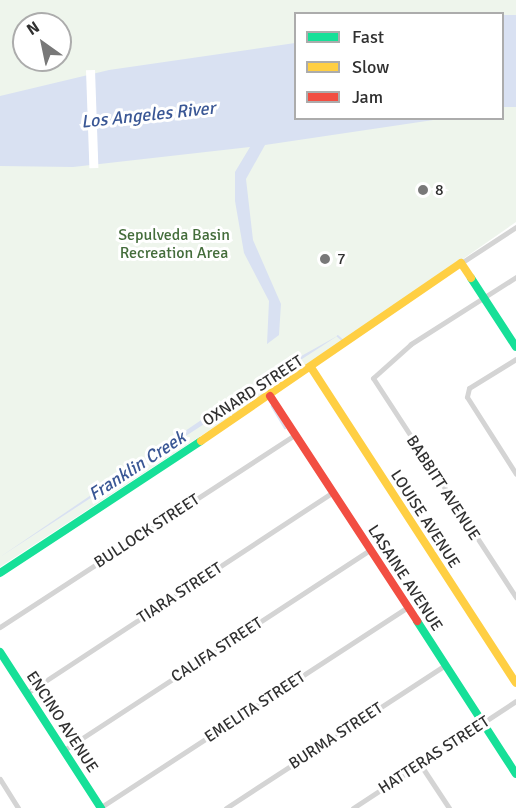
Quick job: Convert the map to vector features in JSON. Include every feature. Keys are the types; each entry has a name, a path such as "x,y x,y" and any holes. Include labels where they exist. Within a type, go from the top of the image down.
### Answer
{"street":[{"name":"OXNARD STREET","path":"0,573 312,369 461,263 516,227"},
{"path":"461,263 516,347"},
{"path":"484,297 516,277"},
{"name":"BABBITT AVENUE","path":"484,297 411,344 374,378 516,597"},
{"path":"516,359 467,393 516,474"},
{"name":"LOUISE AVENUE","path":"312,369 516,683"},
{"name":"LASAINE AVENUE","path":"270,396 516,774"},
{"name":"BULLOCK STREET","path":"0,627 295,435"},
{"name":"TIARA STREET","path":"27,693 333,492"},
{"name":"CALIFA STREET","path":"64,750 370,550"},
{"name":"EMELITA STREET","path":"101,808 408,607"},
{"name":"ENCINO AVENUE","path":"0,652 101,808"},
{"name":"BURMA STREET","path":"226,808 445,665"},
{"name":"HATTERAS STREET","path":"356,807 516,701"},
{"path":"420,764 449,808"},
{"path":"0,779 18,808"}],"green space":[{"name":"Sepulveda Basin Recreation Area","path":"0,0 516,0 516,222 337,347 0,567"}],"water":[{"path":"504,15 516,15 516,107 504,107"},
{"name":"Los Angeles River","path":"294,43 294,120 433,120 265,145 246,179 253,240 281,304 279,335 267,344 269,301 244,253 235,201 235,172 250,147 73,167 0,166 0,96 109,70"},
{"name":"Franklin Creek","path":"339,335 282,372 274,374 275,378 0,557 269,374"}],"pier":[{"path":"86,70 95,70 98,168 89,168"}],"waterway":[{"path":"338,336 346,343"},
{"path":"272,406 285,428"}],"traffic: fast":[{"path":"471,278 516,347"},
{"path":"0,573 201,441"},
{"path":"417,621 516,774"},
{"path":"0,652 101,808"}],"traffic: slow":[{"path":"201,441 461,263 471,278"},
{"path":"312,369 516,683"}],"traffic: jam":[{"path":"270,396 417,621"}],"place":[{"name":"8","path":"423,190"},
{"name":"7","path":"325,259"}]}
